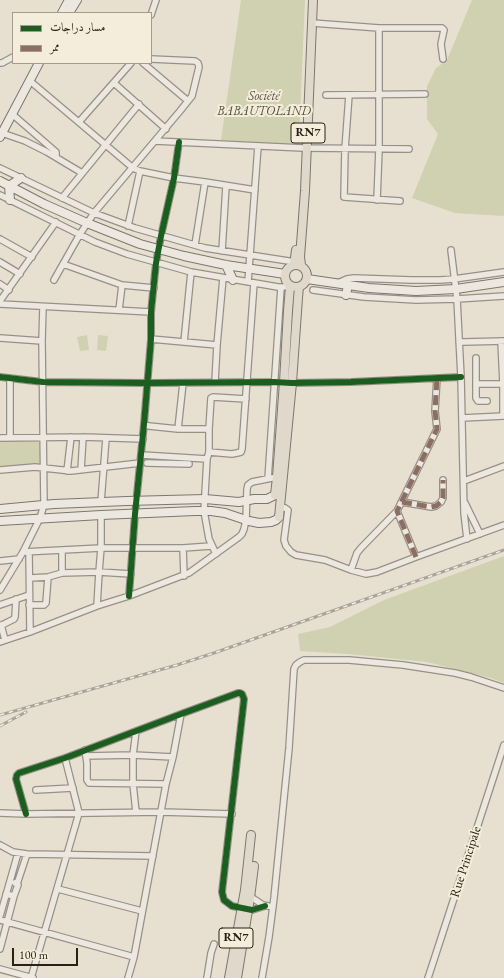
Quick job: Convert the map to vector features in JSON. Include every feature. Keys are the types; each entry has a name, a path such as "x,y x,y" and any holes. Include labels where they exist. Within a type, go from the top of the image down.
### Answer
{"main road":[{"name":"RN7","path":"305,148 309,0"},
{"name":"RN7","path":"296,264 305,148 313,0"},
{"path":"296,264 306,271 307,279 305,283 299,287 290,285 285,279 285,274 288,268 296,264"},
{"path":"279,517 288,383 288,311 290,285"},
{"path":"275,495 299,287"},
{"name":"RN7","path":"229,978 247,898 254,836"},
{"name":"RN7","path":"237,978 245,909"}],"street":[{"path":"63,12 69,0"},
{"path":"70,12 77,0"},
{"path":"152,13 156,0"},
{"path":"312,23 379,28 442,28 444,30 441,44 443,58"},
{"path":"377,200 379,149 379,28"},
{"path":"0,63 12,58"},
{"path":"54,280 80,234 94,213 156,141 192,96 199,67 198,63 194,61 152,59"},
{"path":"38,64 1,135 31,144 56,156 82,173"},
{"path":"79,122 130,64"},
{"path":"144,64 188,101"},
{"path":"30,81 133,168 140,171 174,178 255,190"},
{"path":"114,83 166,129"},
{"path":"326,95 425,94"},
{"path":"349,95 345,148 344,197 400,202"},
{"path":"62,198 138,104"},
{"path":"12,114 55,151 57,154 56,156"},
{"path":"156,141 305,148 409,149"},
{"path":"128,596 136,501 142,454 151,339 151,312 156,263 160,236 174,178 179,142"},
{"path":"209,452 232,454 241,452 243,445 248,382 251,282 249,269 258,146"},
{"path":"0,168 94,213 128,226 195,245 296,264"},
{"path":"128,226 140,171"},
{"path":"9,186 21,178"},
{"path":"0,181 44,204 87,223 158,249 226,265 285,274"},
{"path":"195,245 205,182"},
{"path":"9,186 10,200"},
{"path":"222,251 226,186"},
{"path":"0,195 96,242 156,263 191,272 233,280 280,287 290,285"},
{"path":"0,301 56,222"},
{"path":"0,239 32,257"},
{"path":"451,250 457,299 461,377 464,501 467,539"},
{"path":"0,262 20,274"},
{"path":"63,264 122,285 154,288"},
{"path":"226,265 233,280"},
{"path":"184,342 191,272"},
{"path":"337,284 347,279 354,278 410,280 454,279 504,272"},
{"path":"215,382 223,278"},
{"path":"307,279 400,291 456,290 504,282"},
{"path":"0,284 9,290"},
{"path":"119,310 122,285"},
{"path":"346,296 348,285"},
{"path":"268,479 280,287"},
{"path":"313,290 346,296 416,300 504,296"},
{"path":"0,304 151,312"},
{"path":"0,590 19,559 26,552 44,505 43,307"},
{"path":"0,338 42,341"},
{"path":"151,339 217,345"},
{"path":"459,342 502,341 504,384 504,416 462,418"},
{"path":"476,358 476,400 487,401"},
{"path":"0,377 43,382 288,383 461,377"},
{"path":"10,378 10,438"},
{"path":"351,570 360,548 397,511 437,429 435,410 437,378"},
{"path":"178,429 184,383"},
{"path":"476,384 504,384"},
{"path":"216,554 211,546 204,511 207,459 209,452 211,398 246,399"},
{"path":"144,424 149,426 178,429 209,429"},
{"path":"66,471 71,437"},
{"path":"0,438 83,437 143,439"},
{"path":"81,470 83,437"},
{"path":"101,502 106,438"},
{"path":"142,454 207,459"},
{"path":"166,456 166,463"},
{"path":"0,470 29,467 66,471 140,463"},
{"path":"147,463 189,464"},
{"path":"464,481 504,466"},
{"path":"16,599 16,616 14,619 1,626 3,641 184,576 241,536 246,520 247,487 250,483 277,477"},
{"path":"402,502 431,507 436,506 443,498 443,480"},
{"path":"0,509 101,502 205,499 235,502 267,499 275,495"},
{"path":"464,501 480,534"},
{"path":"280,507 288,510 284,540 289,550 296,555 325,560 366,574 371,574 504,526"},
{"path":"0,521 204,511 225,513 246,520 264,523 274,521 279,517"},
{"path":"397,511 416,557"},
{"path":"97,606 101,548 101,515"},
{"path":"26,552 101,548 183,548 211,546"},
{"path":"183,548 184,576"},
{"path":"62,550 62,573"},
{"path":"26,552 30,578 30,632"},
{"path":"0,561 19,559"},
{"path":"30,578 48,577 62,573 99,572 131,574"},
{"path":"29,605 46,603 48,577"},
{"path":"0,604 29,595"},
{"path":"262,978 273,906 289,748 294,669 298,663 304,660 349,660 403,665 455,673 504,688"},
{"path":"26,814 16,779 19,773 86,753 136,731 238,693 242,694 244,696 232,814 222,892 223,897 228,904 232,906 253,909 273,906"},
{"path":"128,978 134,957 166,784 181,714"},
{"path":"136,731 133,755 133,784 136,812"},
{"name":"Rue Principale","path":"428,978 504,745"},
{"path":"86,753 173,757"},
{"path":"86,753 87,780 89,783 166,784"},
{"path":"0,969 32,978 79,813 66,758"},
{"path":"36,790 73,788"},
{"path":"0,813 161,812 232,814"},
{"path":"0,846 13,852 27,854 153,856"},
{"path":"0,916 18,853"},
{"path":"0,949 17,884 27,854"},
{"path":"9,881 17,884"},
{"path":"58,889 142,911"},
{"path":"6,894 14,896"},
{"path":"247,898 254,899 265,906"},
{"path":"0,920 134,957"},
{"path":"207,978 214,944"}],"green space":[{"name":"Société BABAUTOLAND","path":"241,0 305,0 299,140 293,144 221,140"},
{"path":"472,0 504,0 503,216 455,213 412,198 438,134 427,119 427,86 436,68 447,60"},
{"path":"87,335 89,350 80,351 77,337"},
{"path":"98,335 108,336 106,351 97,350"},
{"path":"43,439 42,464 0,469 0,440"},
{"path":"504,556 504,683 491,678 427,662 300,651 298,634 330,627 384,600"}],"railway":[{"path":"0,715 177,665 214,653 504,550"},
{"path":"0,726 26,712"}],"marked path":[{"path":"416,557 397,511 437,429 435,411 437,378"},
{"path":"402,502 431,507 436,506 443,498 443,480"}],"cycle path":[{"path":"129,596 156,263 174,178 179,142"},
{"path":"0,377 43,382 147,383 351,382 461,377"},
{"path":"26,814 16,779 19,773 65,758 240,693 244,699 222,892 224,900 232,906 252,910 265,906"}]}
